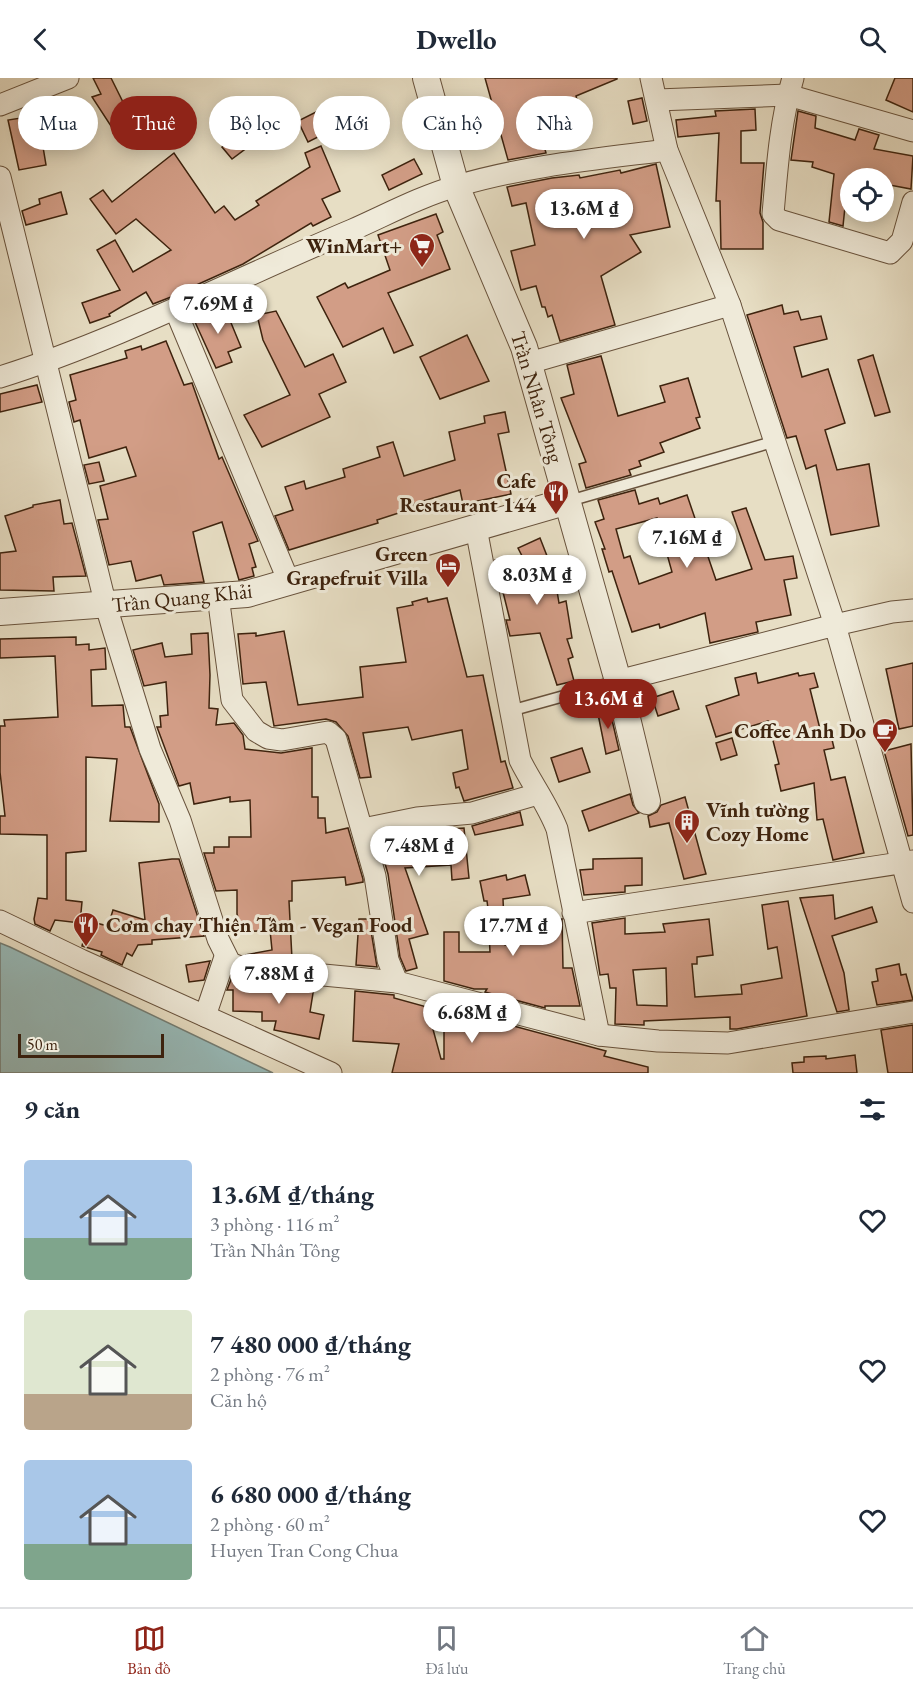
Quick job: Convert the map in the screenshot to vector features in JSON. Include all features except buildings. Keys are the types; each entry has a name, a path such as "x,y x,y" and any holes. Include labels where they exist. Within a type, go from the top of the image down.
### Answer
{"street":[{"path":"0,105 68,78"},
{"name":"Trần Nhân Tông","path":"426,78 456,186 529,363 618,681 647,801"},
{"path":"651,78 667,150 730,305 835,625 907,861 913,902"},
{"path":"657,100 790,86 913,131"},
{"path":"790,86 773,214 779,220 890,253 902,241 913,202"},
{"path":"0,376 45,362 175,309 269,265 456,186 600,158 667,150"},
{"path":"0,177 106,606 150,749 180,820 225,957 230,963 240,968 397,982 599,1035 658,1041 728,1043 913,1012"},
{"path":"529,363 730,305"},
{"path":"175,309 289,582"},
{"name":"Trần Quang Khải","path":"0,612 247,594 568,501"},
{"path":"476,528 520,760 538,795 549,809 557,829 599,1035"},
{"path":"218,596 232,700 256,731 268,738 282,740 328,732 333,734 363,829 375,876 388,960 397,982"},
{"path":"618,681 835,625 891,612 913,610"},
{"path":"363,829 417,818 472,813 538,795"},
{"path":"573,913 907,861"},
{"path":"0,921 331,1073"},
{"path":"206,1017 225,957"}],"lane":[{"path":"568,501 776,441"},
{"path":"510,711 618,681"}],"water":[{"path":"0,943 10,947 273,1073 0,1073"}],"place":[{"name":"WinMart+","path":"422,269"},
{"name":"Cafe Restaurant 144","path":"556,516"},
{"name":"Green Grapefruit Villa","path":"448,589"},
{"name":"Coffee Anh Do","path":"885,754"},
{"name":"Vĩnh tường Cozy Home","path":"687,845"},
{"name":"Cơm chay Thiện Tâm - Vegan Food","path":"86,948"}]}
